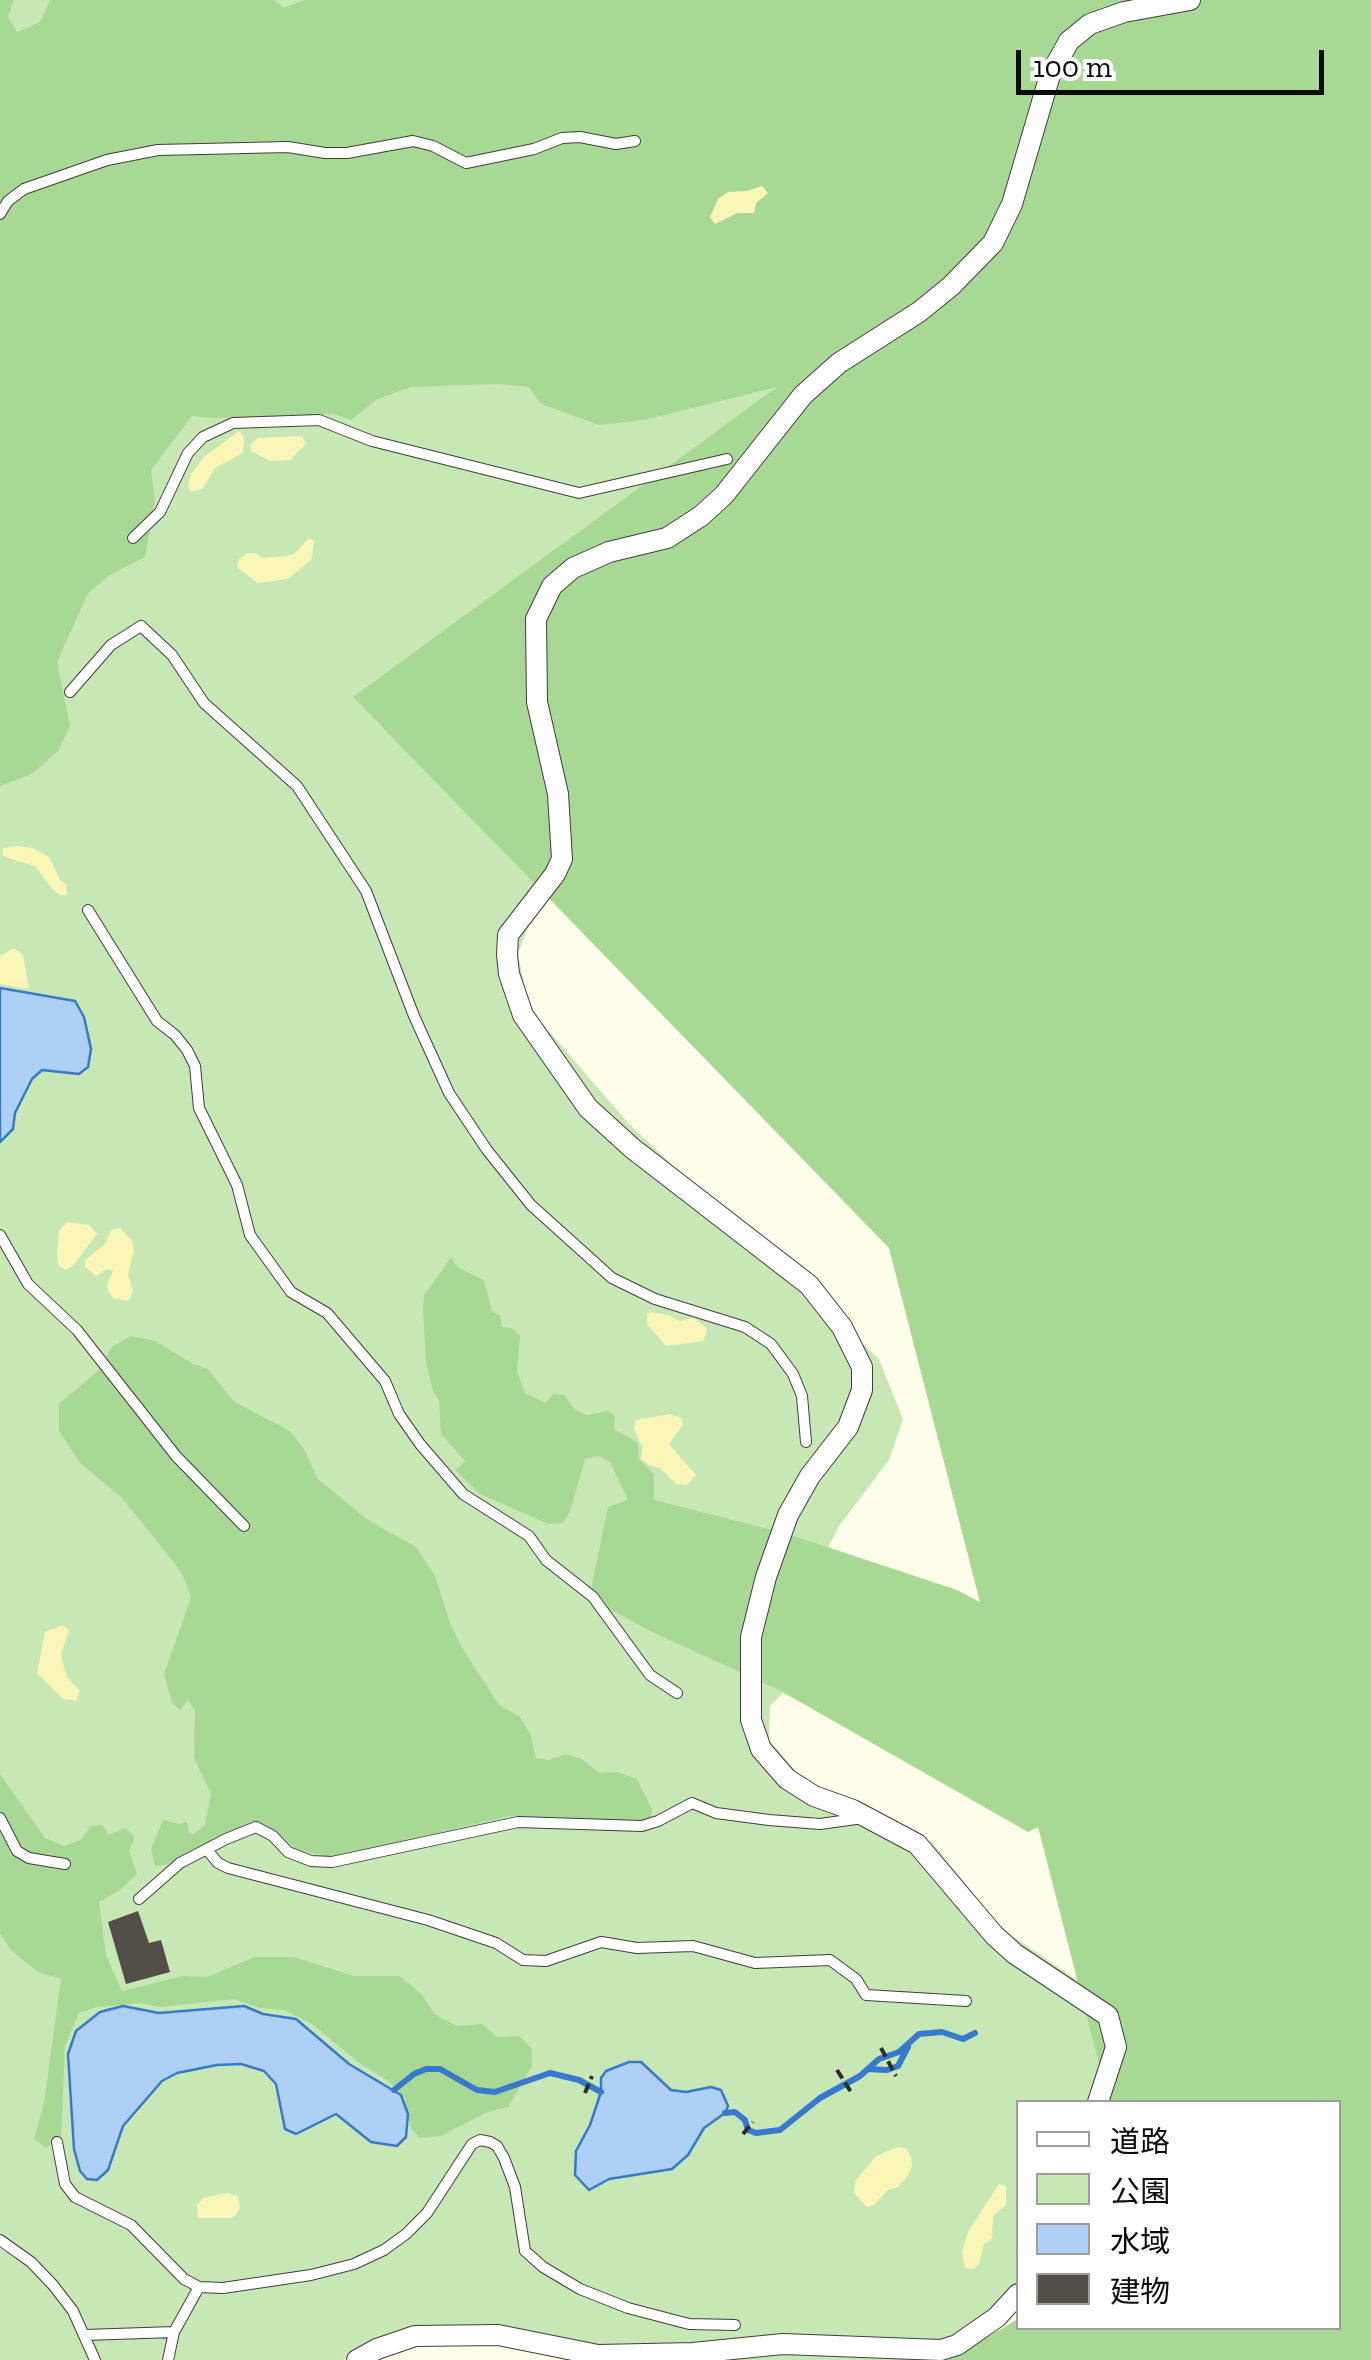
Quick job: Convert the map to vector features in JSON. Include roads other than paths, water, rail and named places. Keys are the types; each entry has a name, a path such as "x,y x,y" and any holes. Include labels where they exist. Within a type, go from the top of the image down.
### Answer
{"street":[{"path":"1099,2100 1116,2047 1108,2016 1015,1954 994,1935 917,1844 814,1796 787,1779 761,1748 751,1720 752,1637 766,1577 788,1515 810,1476 848,1427 862,1390 862,1367 842,1327 809,1286 632,1148 588,1108 523,1014 509,974 508,936 555,874 562,858 558,794 537,702 536,619 552,586 573,568 609,552 667,538 701,516 724,495 803,395 839,364 952,286 993,243 1012,204 1050,75 1069,41 1090,24 1124,12 1190,0"},
{"path":"357,2360 415,2336 498,2335 598,2355 693,2353 783,2344 941,2350 957,2345 996,2317 1016,2296"}],"lane":[{"path":"0,214 8,201 24,189 107,160 158,150 288,147 347,153 414,141 466,163 534,150 562,138 616,144 635,141"},
{"path":"133,538 160,512 188,454 204,437 232,423 319,420 372,441 579,493 727,459"},
{"path":"70,692 111,645 141,626 172,654 204,703 297,786 366,892 449,1093 487,1150 531,1205 612,1278 632,1290 745,1327 771,1344 802,1396 806,1442"},
{"path":"88,910 157,1021 187,1050 195,1066 199,1108 237,1184 250,1234 291,1292 327,1313 386,1381 399,1414 463,1494 528,1536 546,1560 592,1598 650,1675 678,1692"},
{"path":"0,1235 28,1284 77,1330 176,1456 244,1526"},
{"path":"139,1899 180,1863 256,1828 273,1836 288,1852 312,1861 332,1862 518,1822 642,1826 692,1803 716,1813 769,1820 820,1824 867,1818"},
{"path":"0,1818 18,1851 30,1858 65,1864"},
{"path":"208,1850 228,1868 428,1920 496,1944 523,1960 546,1961 601,1942 637,1948 692,1946 755,1963 830,1960 844,1967 866,1996 966,2000"},
{"path":"57,2142 65,2184 76,2197 131,2225 184,2279 198,2287 223,2288 312,2276 384,2250 427,2212 457,2164 472,2144 480,2140 497,2146 504,2158 516,2187 525,2251 543,2267 580,2289 628,2308 689,2324 735,2324"},
{"path":"0,2240 23,2255 53,2285 96,2360"},
{"path":"168,2360 174,2332 198,2287"},
{"path":"85,2335 174,2332"}],"water":[{"path":"0,988 75,1001 84,1017 91,1049 88,1067 79,1074 42,1070 32,1079 15,1113 13,1129 0,1142"},
{"path":"123,2006 159,2013 244,2006 263,2014 296,2019 349,2064 401,2095 408,2114 406,2137 397,2146 371,2142 336,2114 296,2134 285,2129 276,2084 264,2071 241,2064 217,2065 177,2073 162,2081 123,2126 108,2170 97,2180 87,2179 80,2171 74,2149 68,2054 76,2031 100,2012"},
{"path":"641,2062 671,2090 721,2090 728,2106 725,2113 704,2128 688,2155 672,2169 609,2179 589,2190 575,2175 576,2151 590,2125 601,2092 601,2078 606,2071"}],"waterway":[{"path":"725,2113 735,2112 745,2120 748,2130 756,2133 780,2130 820,2098 860,2076 879,2059 899,2052 919,2034 942,2032 963,2039 975,2033"},
{"path":"868,2069 898,2066 908,2047"},
{"path":"394,2090 414,2074 440,2069 477,2090 495,2092 550,2073 579,2080 601,2092"}]}
